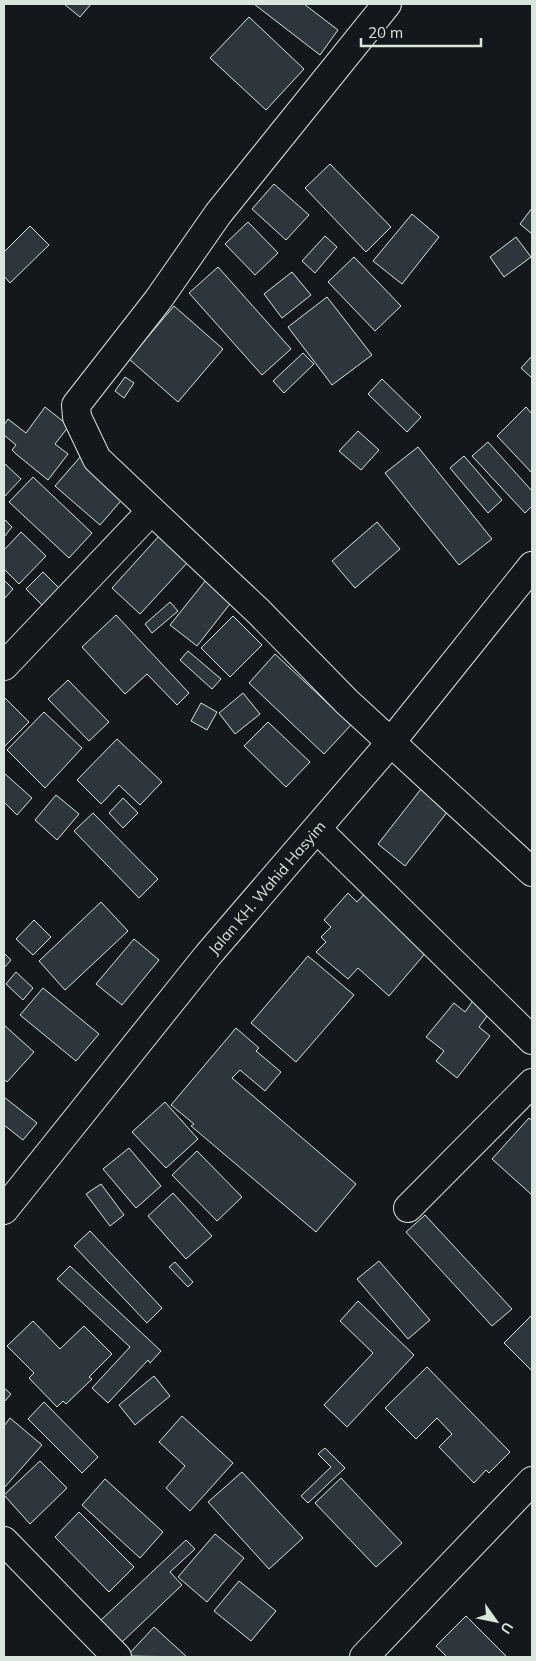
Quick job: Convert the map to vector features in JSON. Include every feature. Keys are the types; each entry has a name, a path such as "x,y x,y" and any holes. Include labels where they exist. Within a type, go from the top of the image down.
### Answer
{"street":[{"path":"387,4 218,214 158,300 76,405 76,417 98,459 259,612 347,702 532,872"},
{"path":"4,666 151,511"},
{"name":"Jalan KH. Wahid Hasyim","path":"4,1210 208,955 391,742 532,566"},
{"path":"317,829 532,1040"},
{"path":"408,1208 532,1083"},
{"path":"364,1657 532,1481"},
{"path":"4,1541 117,1657"}],"building":[{"path":"64,4 91,4 80,17"},
{"path":"254,4 304,4 338,30 320,55"},
{"path":"249,17 304,69 266,110 210,58"},
{"path":"330,164 391,227 366,252 305,188"},
{"path":"274,184 309,215 286,240 252,209"},
{"path":"532,208 532,234 520,224"},
{"path":"412,214 439,237 402,284 373,261"},
{"path":"248,222 278,253 255,275 225,244"},
{"path":"30,226 49,245 10,283 4,276 4,252"},
{"path":"325,236 337,247 315,273 302,261"},
{"path":"516,237 531,257 504,277 490,257"},
{"path":"354,257 401,306 375,331 328,282"},
{"path":"218,267 291,349 262,375 189,293"},
{"path":"292,272 311,295 282,318 264,294"},
{"path":"327,297 372,355 332,385 288,327"},
{"path":"174,306 223,349 178,402 129,359"},
{"path":"303,353 314,364 284,393 273,381"},
{"path":"532,356 532,378 521,368"},
{"path":"125,377 134,383 124,398 115,391"},
{"path":"382,379 421,417 407,432 368,394"},
{"path":"45,407 69,426 55,444 68,454 48,480 12,450 16,445 4,435 4,425 8,419 26,433"},
{"path":"526,407 532,414 532,473 497,436"},
{"path":"358,431 379,450 361,470 339,451"},
{"path":"488,442 532,491 532,506 525,513 472,456"},
{"path":"418,447 492,539 459,565 385,473"},
{"path":"81,456 126,495 100,525 55,486"},
{"path":"464,456 502,500 488,513 450,468"},
{"path":"4,463 21,479 4,497"},
{"path":"33,477 92,533 69,558 9,502"},
{"path":"4,519 12,527 4,537"},
{"path":"377,522 400,549 355,588 332,561"},
{"path":"21,532 46,556 19,584 4,569 4,550"},
{"path":"159,536 188,562 140,614 112,588"},
{"path":"43,572 61,590 44,607 26,589"},
{"path":"210,575 237,595 197,646 170,625"},
{"path":"4,580 13,589 4,599"},
{"path":"170,602 178,611 152,633 145,624"},
{"path":"116,615 189,693 177,705 147,674 125,694 82,647"},
{"path":"233,616 262,645 230,677 201,648"},
{"path":"188,651 221,679 212,689 180,660"},
{"path":"275,654 351,725 324,754 249,683"},
{"path":"68,680 109,722 89,741 48,699"},
{"path":"243,693 260,714 235,734 219,713"},
{"path":"4,699 29,722 4,747"},
{"path":"201,703 217,712 207,730 191,721"},
{"path":"44,712 82,748 45,788 7,750"},
{"path":"268,722 310,762 286,787 244,746"},
{"path":"117,739 162,782 140,805 119,785 101,804 77,780"},
{"path":"4,773 32,798 17,815 4,802"},
{"path":"425,784 452,806 405,866 378,844"},
{"path":"56,795 79,814 57,840 35,820"},
{"path":"123,798 138,813 123,828 109,813"},
{"path":"93,813 158,879 139,898 74,831"},
{"path":"367,891 428,950 389,996 358,968 348,979 316,952 326,942 321,937 331,927 324,920 348,893 357,902"},
{"path":"101,902 128,931 65,990 39,961"},
{"path":"34,920 51,937 33,955 16,939"},
{"path":"134,939 159,960 122,1005 96,984"},
{"path":"4,953 11,960 4,968"},
{"path":"308,956 354,995 296,1062 251,1023"},
{"path":"16,972 33,988 23,1000 6,984"},
{"path":"43,988 99,1034 76,1061 20,1015"},
{"path":"480,991 496,1004 479,1027 490,1036 457,1078 436,1061 444,1051 426,1037 454,1003 465,1012"},
{"path":"4,1025 34,1052 7,1082 4,1079"},
{"path":"236,1028 259,1048 256,1051 281,1072 265,1091 240,1070 232,1078 356,1184 316,1232 191,1126 194,1124 171,1105"},
{"path":"4,1097 37,1123 23,1140 4,1125"},
{"path":"165,1102 198,1139 166,1168 132,1132"},
{"path":"529,1118 532,1121 532,1195 492,1159"},
{"path":"129,1148 161,1186 136,1208 103,1169"},
{"path":"197,1151 242,1197 217,1221 172,1175"},
{"path":"101,1184 124,1215 110,1226 86,1194"},
{"path":"173,1193 212,1236 186,1259 148,1216"},
{"path":"425,1215 512,1309 492,1326 406,1232"},
{"path":"90,1231 162,1308 147,1323 74,1246"},
{"path":"379,1261 430,1320 408,1339 357,1279"},
{"path":"175,1262 193,1282 188,1287 169,1267"},
{"path":"70,1266 161,1351 150,1363 148,1360 108,1403 92,1388 130,1347 57,1279"},
{"path":"358,1301 414,1355 347,1427 324,1405 373,1353 340,1321"},
{"path":"532,1315 532,1371 504,1343"},
{"path":"33,1321 60,1349 84,1326 112,1354 89,1377 92,1379 66,1404 63,1401 57,1407 29,1378 34,1373 7,1346"},
{"path":"427,1367 510,1452 489,1473 486,1470 474,1483 439,1447 452,1434 437,1418 416,1439 385,1408"},
{"path":"154,1376 170,1396 135,1425 119,1405"},
{"path":"4,1388 11,1394 4,1402"},
{"path":"44,1402 98,1457 82,1473 28,1419"},
{"path":"182,1416 233,1463 190,1511 166,1488 185,1466 159,1442"},
{"path":"10,1418 42,1445 4,1488 4,1426"},
{"path":"325,1448 345,1468 308,1503 301,1496 331,1467 318,1454"},
{"path":"40,1461 67,1488 30,1524 4,1495"},
{"path":"242,1472 303,1538 269,1569 208,1502"},
{"path":"341,1478 402,1543 376,1567 315,1503"},
{"path":"105,1479 163,1532 140,1558 82,1505"},
{"path":"79,1512 134,1567 109,1592 55,1537"},
{"path":"215,1534 244,1558 207,1602 178,1577"},
{"path":"186,1540 195,1549 170,1572 182,1585 121,1643 100,1621"},
{"path":"239,1581 276,1611 251,1641 214,1611"},
{"path":"466,1616 507,1657 447,1657 436,1646"},
{"path":"154,1627 187,1657 127,1656"}]}
